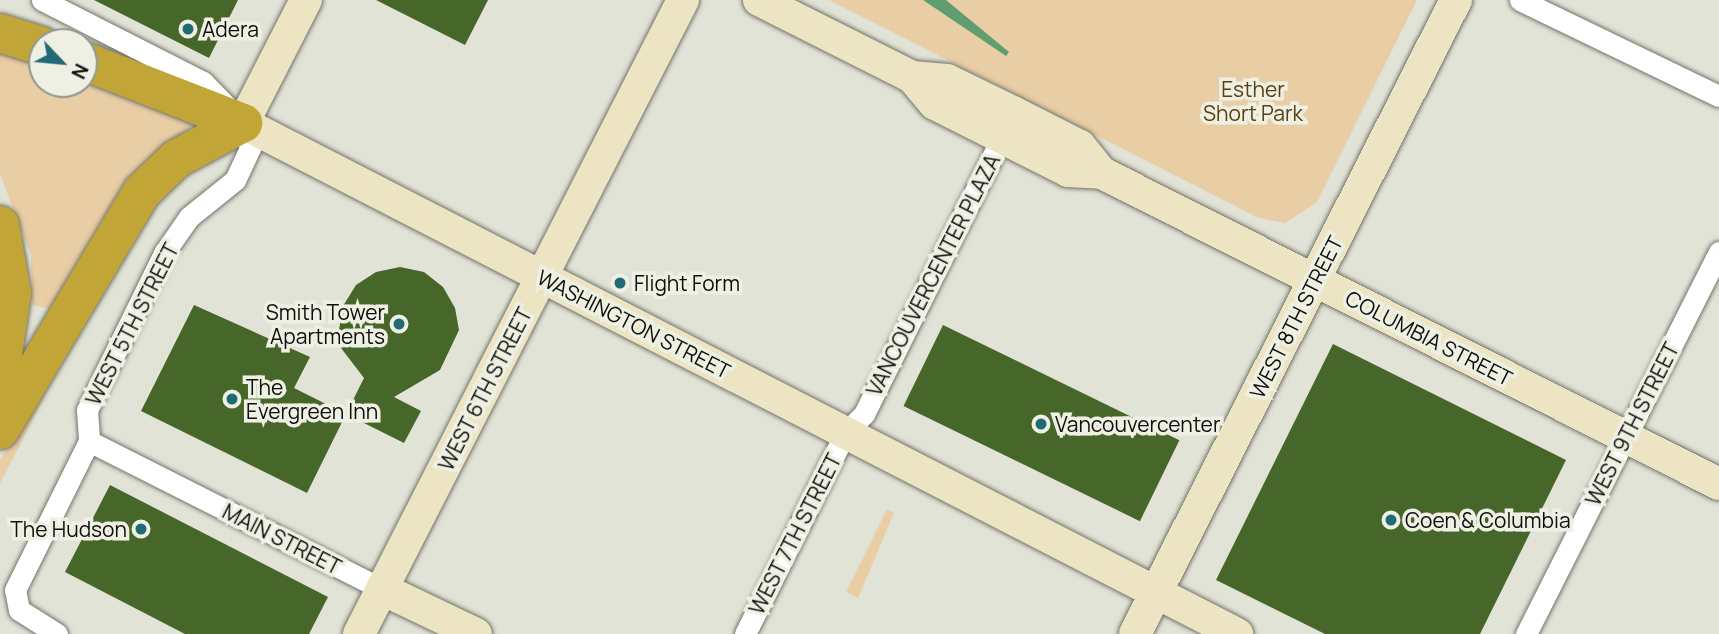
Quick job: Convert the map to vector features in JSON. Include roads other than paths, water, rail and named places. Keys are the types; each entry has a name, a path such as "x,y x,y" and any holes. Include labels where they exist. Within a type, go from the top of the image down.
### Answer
{"highway":[{"path":"0,33 28,42"},
{"path":"98,66 243,123"},
{"path":"0,430 142,192 176,159 243,123"},
{"path":"0,225 12,293 0,374"}],"street":[{"name":"WASHINGTON STREET","path":"42,0 203,82 243,123 1237,634"},
{"path":"243,123 306,0"},
{"name":"WEST 6TH STREET","path":"359,634 682,0"},
{"name":"COLUMBIA STREET","path":"759,0 912,77 947,80 1007,125 1080,146 1102,173 1719,484"},
{"name":"WEST 8TH STREET","path":"1135,634 1456,0"},
{"path":"1520,0 1719,96"},
{"name":"WEST 5TH STREET","path":"89,441 87,410 102,373 174,238 189,217 235,180 250,148 243,123"},
{"name":"VANCOUVERCENTER PLAZA","path":"845,433 863,414 1007,125"},
{"name":"WEST 9TH STREET","path":"1526,634 1719,252"},
{"name":"WEST 7TH STREET","path":"745,634 845,433"},
{"path":"57,634 28,620 15,601 89,441"},
{"name":"MAIN STREET","path":"89,441 476,634"}],"place":[{"name":"Adera","path":"188,29"},
{"name":"Flight Form","path":"620,283"},
{"name":"Smith Tower Apartments","path":"399,324"},
{"name":"The Evergreen Inn","path":"232,399"},
{"name":"Vancouvercenter","path":"1041,424"},
{"name":"Coen & Columbia","path":"1391,520"},
{"name":"The Hudson","path":"141,529"}],"park label":[{"name":"Esther Short Park","path":"1253,101"}]}
